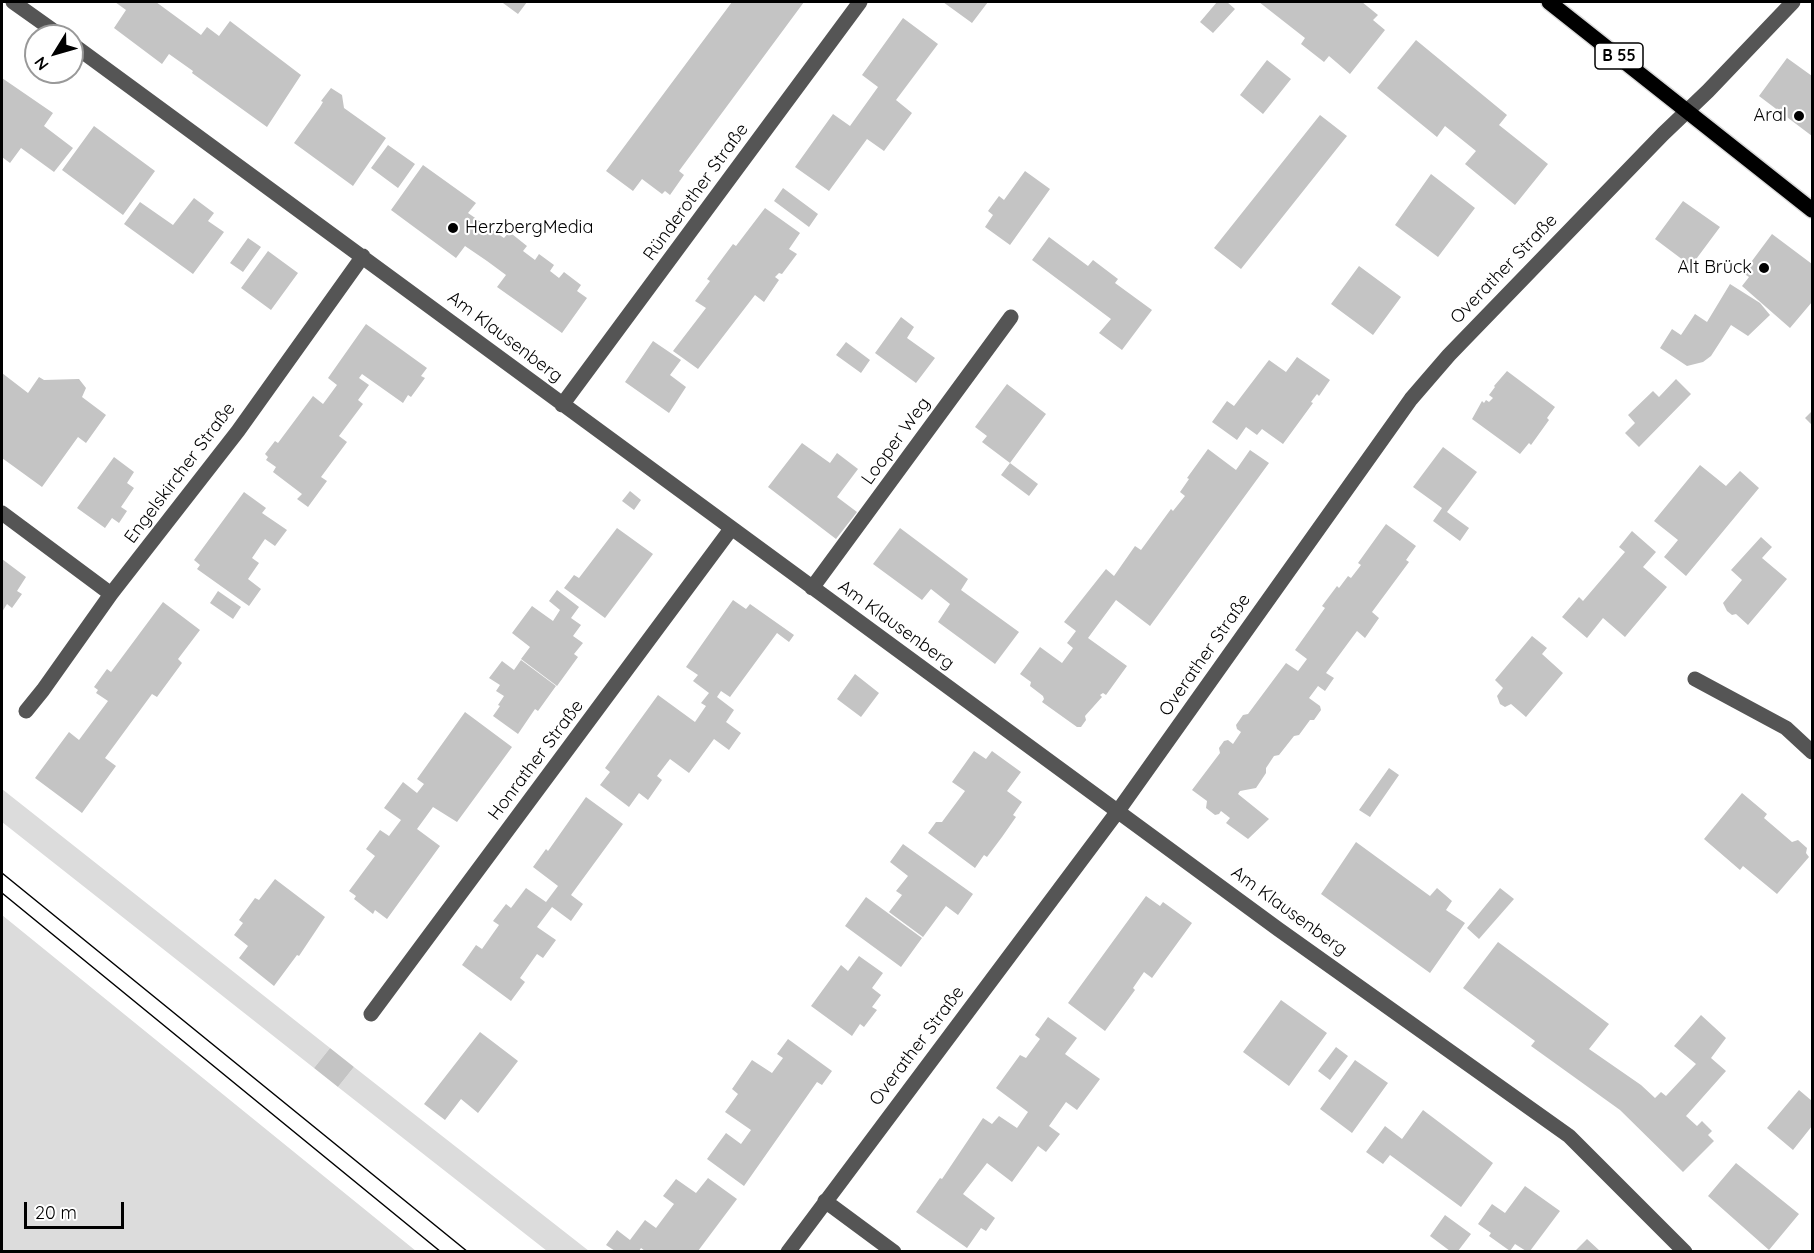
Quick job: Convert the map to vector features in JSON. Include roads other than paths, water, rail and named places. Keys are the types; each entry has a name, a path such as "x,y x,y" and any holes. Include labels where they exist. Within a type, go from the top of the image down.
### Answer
{"main road":[{"name":"B 55","path":"1549,2 1812,210"}],"street":[{"path":"16,2 45,24"},
{"name":"Ründerother Straße","path":"562,405 860,2"},
{"name":"Overather Straße","path":"788,1251 1118,811 1411,399 1449,354 1793,2"},
{"name":"Am Klausenberg","path":"84,53 1298,943 1569,1136 1685,1251"},
{"name":"Engelskircher Straße","path":"26,711 111,594 237,431 363,256"},
{"name":"Looper Weg","path":"812,588 1011,317"},
{"path":"2,513 111,594"},
{"name":"Honrather Straße","path":"371,1014 731,529"},
{"path":"1695,679 1786,728 1812,752"},
{"path":"825,1201 894,1251"}],"tram line":[{"path":"2,873 468,1252"},
{"path":"2,893 441,1252"}],"place":[{"name":"Aral","path":"1799,116"},
{"name":"HerzbergMedia","path":"453,228"},
{"name":"Alt Brück","path":"1764,268"}]}
